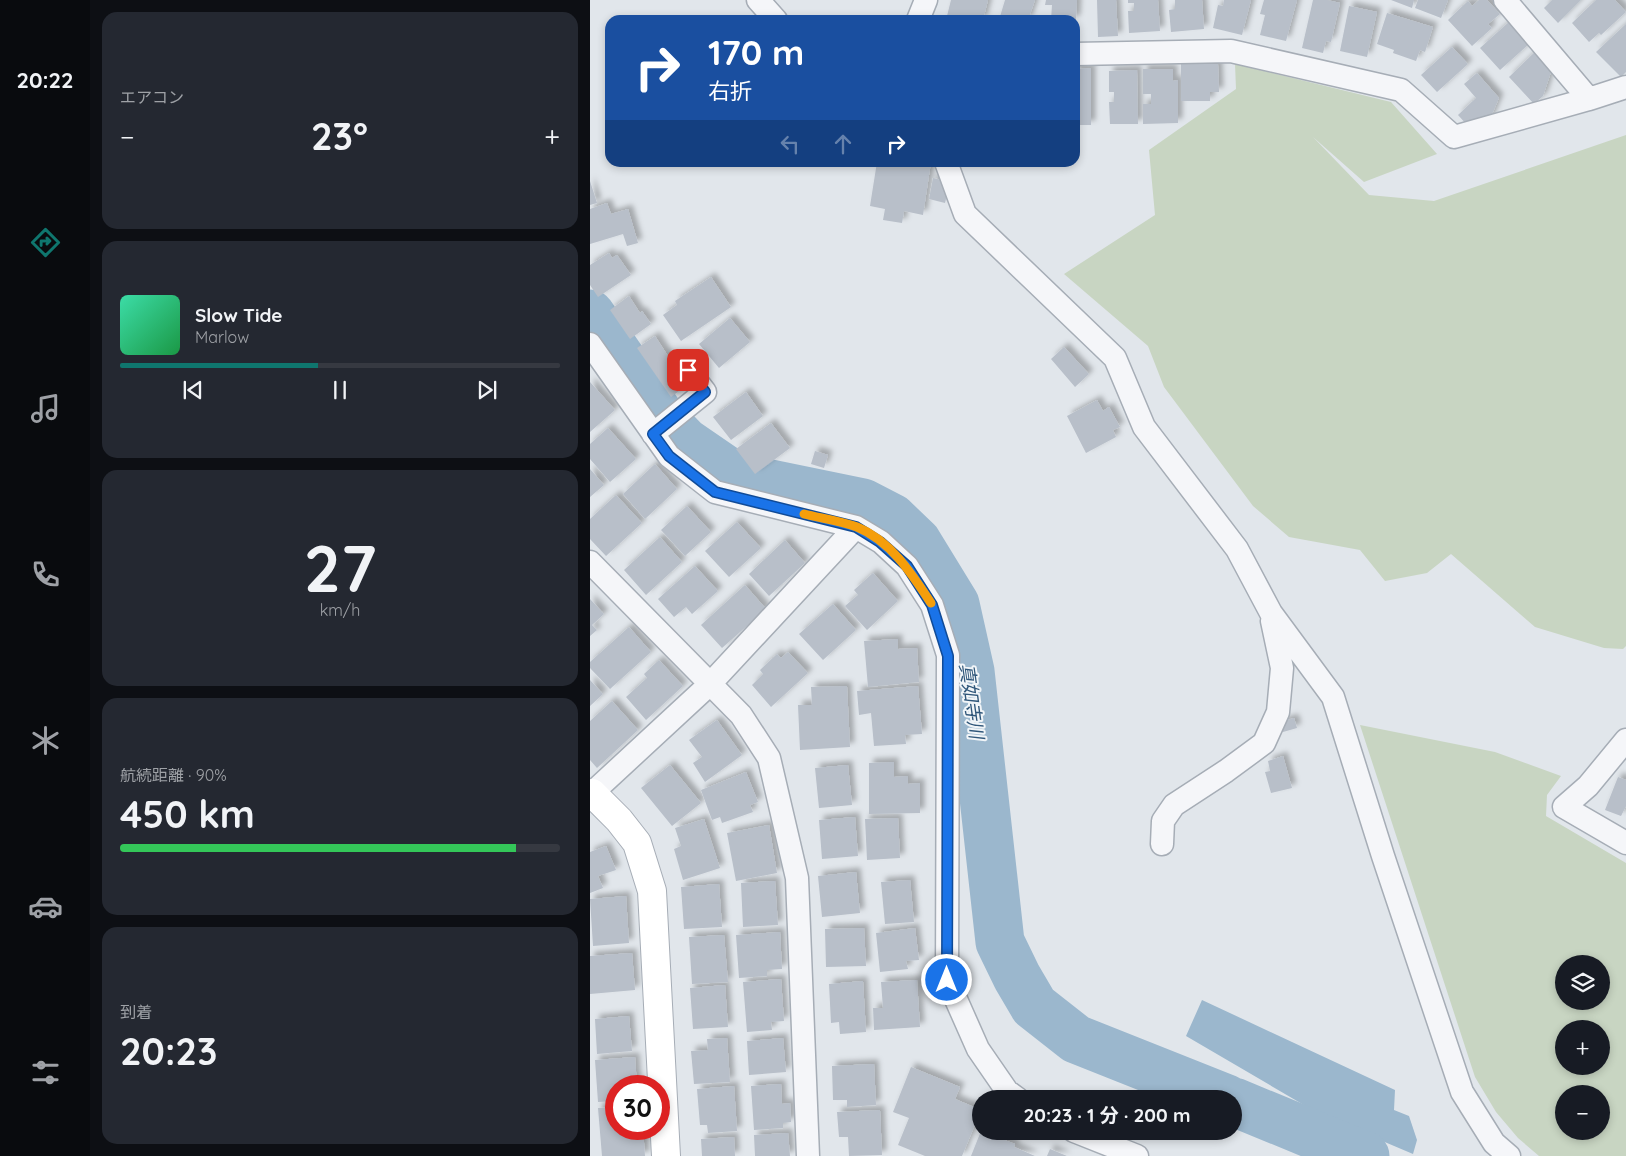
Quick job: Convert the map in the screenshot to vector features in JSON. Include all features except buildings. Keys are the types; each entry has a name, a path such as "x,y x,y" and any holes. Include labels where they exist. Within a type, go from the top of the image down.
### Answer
{"street":[{"path":"758,0 771,15"},
{"path":"920,15 926,0"},
{"path":"1504,0 1589,99"},
{"path":"1080,54 1231,51 1400,90 1454,137 1626,87"},
{"path":"948,167 965,214 1115,358 1144,427 1237,549 1271,613 1333,697 1383,856 1462,1092 1494,1143 1509,1156"},
{"path":"590,344 669,456 715,492 856,527 880,542 907,566 932,605 948,656 947,980 978,1049 1006,1090"},
{"path":"653,434 705,392 688,370"},
{"path":"666,1156 652,891 637,842 591,793 710,684 856,527"},
{"path":"590,562 741,715 768,758 797,878 808,1156"},
{"path":"1162,844 1163,821 1174,805 1226,771 1264,743 1275,720 1278,712 1282,668 1271,613"},
{"path":"1626,740 1588,786 1564,807 1626,843"},
{"path":"1097,1140 1137,1156"}],"green space":[{"path":"1235,64 1391,102 1437,154 1364,182 1313,137 1369,195 1434,201 1626,135 1626,646 1623,649 1604,648 1535,627 1451,554 1427,573 1385,581 1360,550 1289,537 1253,506 1164,387 1148,346 1064,274 1155,215 1149,150 1236,89"},
{"path":"1360,725 1495,752 1561,776 1547,795 1546,816 1626,863 1626,1156 1539,1156 1518,1138 1496,1112 1475,1077"}],"water":[{"path":"1202,1000 1395,1090 1394,1110 1409,1116 1417,1140 1413,1154 1321,1115 1186,1036"}],"waterway":[{"name":"真如寺川","path":"590,314 661,417 685,442 736,477 863,503 892,518 917,542 955,604 970,671 1000,942 1017,977 1034,1006 1076,1039 1204,1090"},
{"name":"真如寺川","path":"1242,1105 1365,1156"}],"slow traffic":[{"path":"804,514 856,527 880,542 907,566 931,603"}],"route":[{"path":"688,370 705,392 653,434 669,456 715,492 856,527 880,542 907,566 932,605 948,656 947,980"}]}
